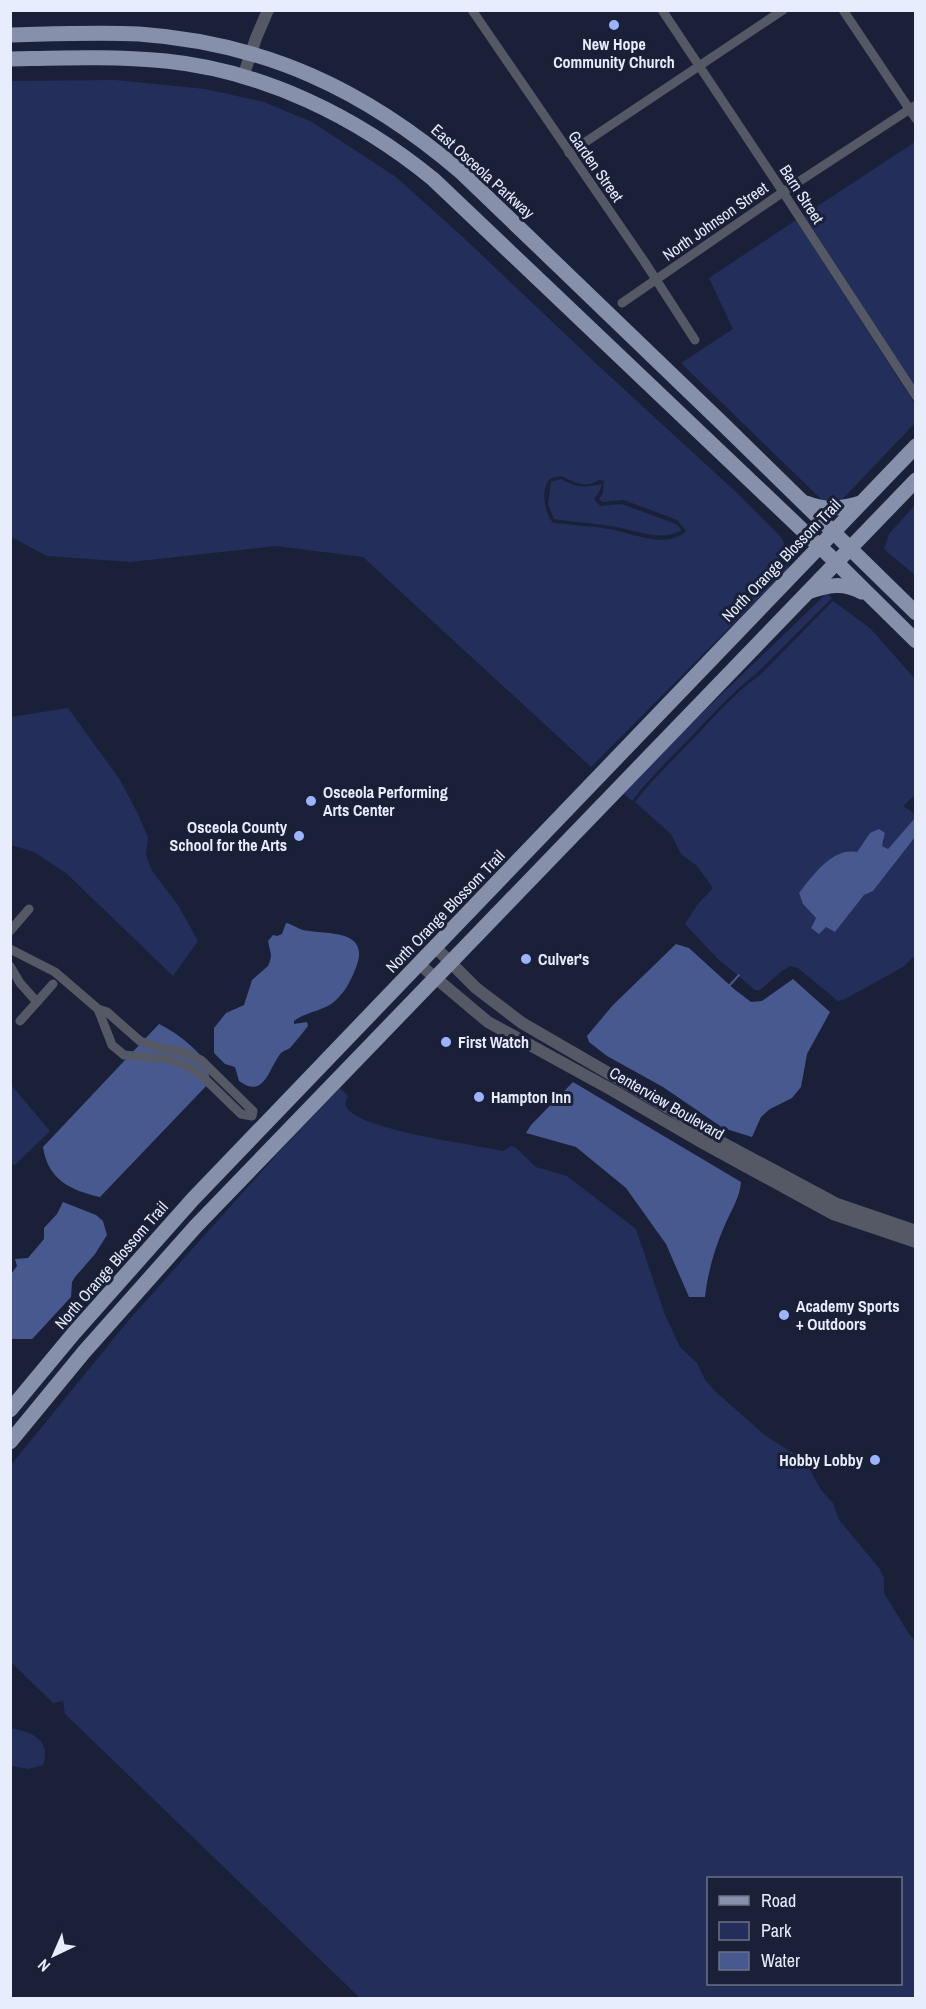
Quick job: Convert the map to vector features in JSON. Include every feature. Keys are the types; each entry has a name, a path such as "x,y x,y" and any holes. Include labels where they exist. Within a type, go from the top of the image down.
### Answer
{"main road":[{"name":"East Osceola Parkway","path":"10,35 141,34 182,39 250,53 289,66 340,89 388,116 462,172 915,613"},
{"path":"10,59 104,58 191,64 243,76 284,90 352,122 407,158 433,179 836,562 915,641"},
{"name":"North Orange Blossom Trail","path":"14,1405 193,1199 915,446"},
{"path":"10,1442 139,1289 252,1167 915,480"},
{"path":"800,500 830,510 861,503"},
{"path":"806,593 838,584 852,587 873,598"},
{"path":"252,1167 260,1147 258,1131"},
{"path":"38,1409 32,1404 33,1396 56,1355"},
{"path":"10,1435 20,1408 14,1405"}],"street":[{"path":"243,76 268,10"},
{"name":"Garden Street","path":"472,10 644,261 695,340"},
{"name":"Barn Street","path":"662,10 915,396"},
{"path":"569,153 783,10"},
{"path":"843,10 912,107 915,119"},
{"name":"North Johnson Street","path":"622,303 783,192 912,107"},
{"path":"10,932 29,909"},
{"name":"Centerview Boulevard","path":"435,947 476,988 553,1049"},
{"path":"10,949 55,972 98,1009 107,1012 144,1042 156,1047 184,1052 201,1060 253,1111 252,1116 242,1114 201,1075 188,1066 167,1059 124,1054 112,1045 98,1009"},
{"name":"Centerview Boulevard","path":"419,964 488,1022 553,1049 672,1110 708,1135 821,1196 848,1215 915,1242"},
{"path":"10,966 20,983 37,1002"},
{"path":"20,1021 53,984"},
{"path":"110,1037 116,1028 124,1027"},
{"path":"141,1055 146,1049 144,1042"},
{"name":"Centerview Boulevard","path":"848,1215 915,1231"}],"green space":[{"path":"115,80 205,89 264,102 312,122 396,177 737,493 781,537 791,559 787,570 591,767 363,557 276,546 130,562 47,556 11,537 10,81","holes":["561,476 583,484 604,481 603,493 599,499 602,502 624,500 677,520 686,531 678,537 659,540 609,529 553,523 545,503 545,491 548,481"]},
{"path":"915,142 915,388 804,215"},
{"path":"796,220 915,404 915,423 837,505 829,505 821,499 681,363 733,329 709,278"},
{"path":"561,479 582,486 602,484 594,499 600,506 622,504 676,524 682,530 673,534 655,535 610,526 554,519 548,504 551,482"},
{"path":"915,505 915,575 884,549 889,534"},
{"path":"827,593 832,598 758,672 722,704 632,801 621,791"},
{"path":"833,601 870,628 915,679 915,795 903,806 915,814 915,818 888,849 882,846 885,839 870,833 857,852 834,856 799,893 803,904 816,918 811,927 826,927 835,932 864,895 873,891 915,837 915,955 903,967 838,1001 798,968 790,966 760,990 755,990 717,958 685,924 697,905 713,888 697,866 681,854 671,834 635,802 654,779 723,708 760,675"},
{"path":"68,708 120,780 148,837 146,855 152,871 178,905 198,941 173,976 66,873 34,852 11,845 11,717"},
{"path":"11,1085 50,1131 15,1165 11,1164"},
{"path":"340,1088 348,1096 345,1104 347,1108 357,1116 374,1123 396,1130 503,1151 512,1146 536,1167 567,1176 636,1229 665,1315 680,1347 697,1363 705,1380 716,1392 766,1436 796,1455 809,1468 821,1490 833,1503 839,1520 879,1568 884,1578 884,1593 915,1640 915,1998 360,1998 65,1714 63,1701 53,1703 11,1662 11,1465 128,1321 278,1153"},
{"path":"10,1728 33,1735 42,1743 45,1756 43,1765 29,1769 11,1766"}],"water":[{"path":"915,818 915,837 873,891 864,895 835,932 826,927 819,934 811,928 816,918 803,904 799,893 817,871 839,854 857,852 870,833 879,829 885,833 882,846 888,849"},
{"path":"286,923 303,930 345,936 353,940 358,947 359,956 351,979 342,994 331,1004 294,1021 294,1024 307,1022 308,1026 290,1048 281,1053 261,1084 255,1087 248,1086 239,1081 235,1067 225,1064 214,1053 214,1028 226,1013 244,1005 252,980 268,966 270,961 268,941 273,935 282,934"},
{"path":"676,944 689,948 751,1002 762,1001 793,979 830,1012 807,1054 801,1087 792,1098 770,1109 761,1117 752,1137 723,1128 663,1087 607,1056 589,1042 587,1036 613,1005"},
{"path":"159,1024 194,1048 208,1069 210,1082 100,1197 70,1187 62,1182 50,1168 43,1147"},
{"path":"573,1082 741,1182 737,1199 714,1253 705,1297 689,1297 666,1244 626,1188 576,1147 526,1133"},
{"path":"63,1202 96,1215 103,1221 107,1235 72,1282 71,1297 35,1336 32,1339 11,1339 11,1274 17,1266 15,1259 28,1258 44,1239 44,1228 57,1214"}],"waterway":[{"path":"729,986 739,975"}],"place":[{"name":"New Hope Community Church","path":"614,25"},
{"name":"Osceola Performing Arts Center","path":"311,801"},
{"name":"Osceola County School for the Arts","path":"299,836"},
{"name":"Culver's","path":"526,959"},
{"name":"First Watch","path":"446,1042"},
{"name":"Hampton Inn","path":"479,1097"},
{"name":"Academy Sports + Outdoors","path":"784,1315"},
{"name":"Hobby Lobby","path":"875,1460"}]}
